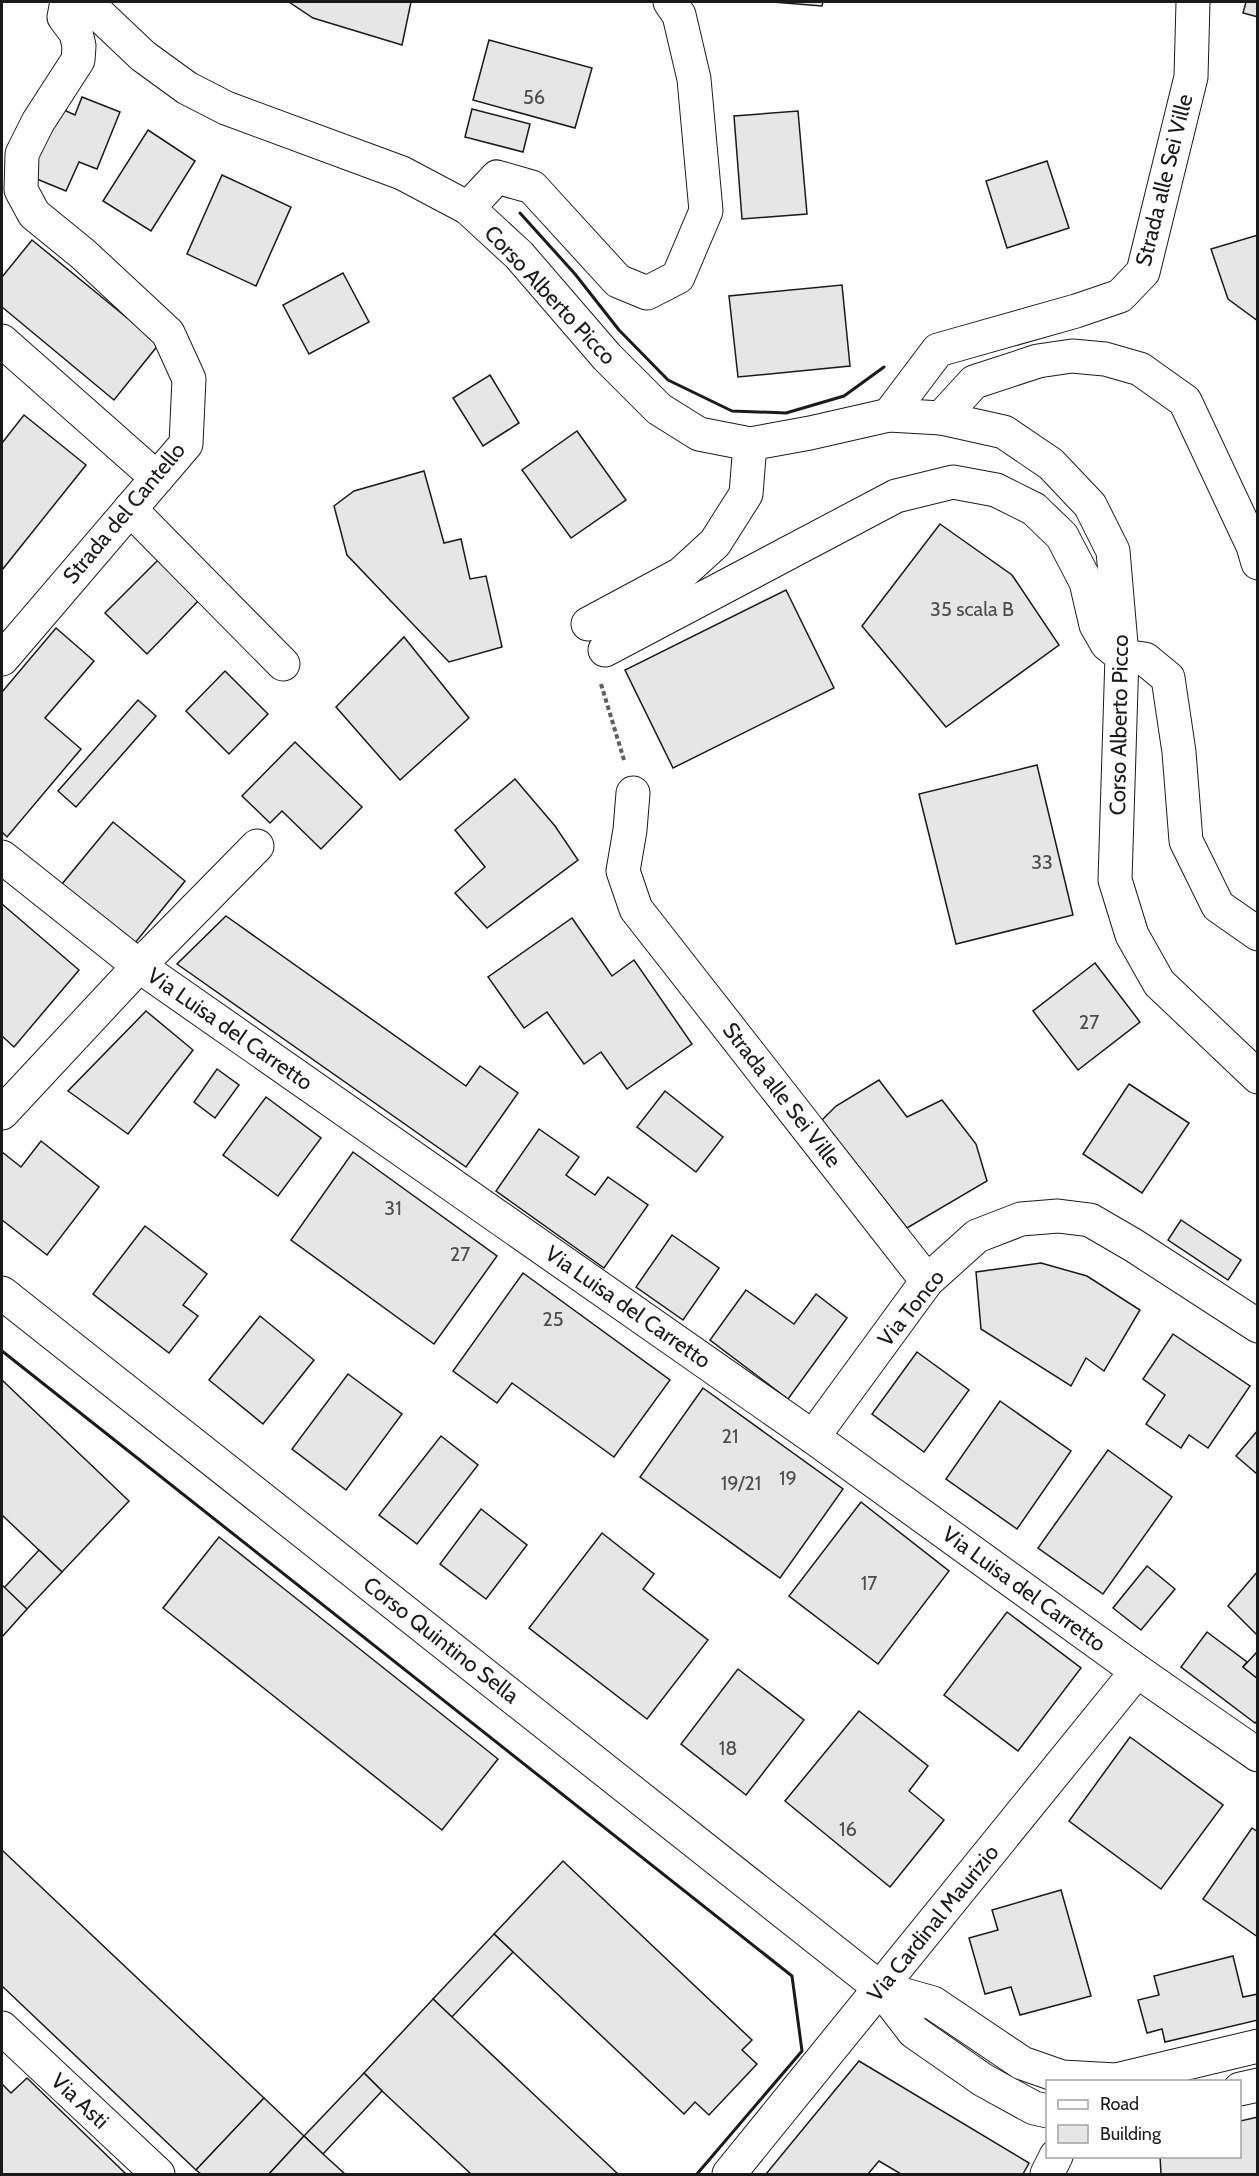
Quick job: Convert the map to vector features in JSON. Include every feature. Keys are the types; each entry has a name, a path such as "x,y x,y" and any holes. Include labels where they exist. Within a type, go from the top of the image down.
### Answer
{"street":[{"name":"Strada del Cantello","path":"2,659 186,444 189,380 168,333 83,254 34,214 21,190 22,154 38,122 78,60 79,46 76,33 64,17 67,2"},
{"name":"Corso Alberto Picco","path":"86,2 143,56 178,82 226,108 402,173 468,208 519,255 607,357 659,409 699,434 750,444 810,434 889,415 941,418 1004,432 1051,464 1090,505 1113,551 1122,656 1115,880 1132,935 1159,984 1257,1077"},
{"path":"468,208 497,177 532,187 618,281 647,293 678,277 706,211 694,80 679,15 670,2"},
{"name":"Strada alle Sei Ville","path":"889,415 938,350 1076,311 1120,296 1143,272 1191,77 1193,2"},
{"path":"2,342 157,478"},
{"path":"941,418 974,382 1038,361 1072,356 1104,359 1140,369 1185,401 1253,546 1257,563"},
{"path":"598,651 715,543 746,494 750,444"},
{"path":"598,651 896,496 953,482 996,490 1034,509 1062,536 1086,582 1096,625 1107,644 1122,656 1145,659 1168,678 1179,752 1186,841 1218,906 1257,934"},
{"path":"130,509 283,664"},
{"name":"Strada alle Sei Ville","path":"633,793 623,871 636,909 927,1281"},
{"path":"2,1113 139,966 257,846"},
{"name":"Via Luisa del Carretto","path":"2,857 139,966 813,1437 1257,1755"},
{"name":"Via Tonco","path":"813,1437 927,1281 977,1236 1021,1219 1058,1216 1090,1220 1133,1245 1257,1326"},
{"name":"Corso Quintino Sella","path":"2,1293 880,1988 914,2032 983,2080 1034,2108 1046,2111"},
{"name":"Via Cardinal Maurizio","path":"729,2175 1137,1671"},
{"name":"Corso Quintino Sella","path":"880,1988 933,2003 1022,2063 1062,2077 1116,2080 1257,2046"},
{"name":"Via Asti","path":"2,2028 158,2175"},
{"path":"1241,2089 1257,2085"},
{"path":"1047,2175 1056,2158"}],"path":[{"path":"598,651 633,793"}],"building":[{"path":"289,2 411,2 402,45 313,18"},
{"path":"772,2 823,2 822,6"},
{"path":"1246,2 1258,2 1258,17 1243,13"},
{"path":"489,40 592,68 575,128 473,100"},
{"path":"82,97 120,112 97,169 79,162 66,191 27,175 55,106 75,115"},
{"path":"472,109 530,124 523,152 465,137"},
{"path":"798,111 807,214 742,219 734,116"},
{"path":"148,130 195,161 151,231 103,201"},
{"path":"1047,161 1069,228 1007,248 986,181"},
{"path":"222,175 291,207 256,286 187,254"},
{"path":"1258,235 1258,321 1228,299 1211,249"},
{"path":"32,240 159,344 114,400 2,307 2,277"},
{"path":"343,273 369,322 309,354 283,305"},
{"path":"842,285 850,366 738,377 729,296"},
{"path":"490,375 519,423 483,446 453,398"},
{"path":"24,415 86,465 2,570 2,443"},
{"path":"577,431 626,500 571,538 522,470"},
{"path":"424,471 444,543 461,539 470,579 486,576 502,647 449,662 347,555 334,506 354,491"},
{"path":"940,524 1012,575 1059,645 946,727 862,626"},
{"path":"159,559 200,599 147,654 105,613"},
{"path":"786,590 834,688 673,768 625,670"},
{"path":"56,628 94,661 45,718 81,749 7,837 2,832 2,692"},
{"path":"404,637 469,718 400,780 336,707"},
{"path":"225,671 268,714 229,754 186,711"},
{"path":"138,700 156,716 76,807 58,791"},
{"path":"295,742 362,807 321,849 282,811 270,823 242,796"},
{"path":"1037,765 1073,915 956,944 919,794"},
{"path":"515,779 555,826 578,860 487,928 455,893 485,867 455,830"},
{"path":"113,822 185,881 135,943 62,884"},
{"path":"2,904 79,970 14,1047 2,1036"},
{"path":"226,916 466,1086 480,1066 518,1093 466,1167 177,964"},
{"path":"572,918 612,976 634,960 692,1044 627,1089 601,1052 584,1064 547,1012 524,1028 488,977"},
{"path":"1095,963 1140,1022 1078,1070 1033,1011"},
{"path":"146,1011 193,1050 128,1134 68,1091"},
{"path":"217,1069 239,1085 215,1118 194,1102"},
{"path":"879,1080 907,1117 942,1100 976,1144 987,1181 907,1228 822,1120 836,1106"},
{"path":"1129,1084 1189,1123 1142,1193 1083,1154"},
{"path":"665,1091 723,1137 696,1172 637,1127"},
{"path":"266,1097 321,1138 278,1196 223,1155"},
{"path":"539,1129 579,1157 566,1175 595,1195 608,1177 648,1205 604,1268 496,1191"},
{"path":"41,1141 99,1187 47,1255 2,1220 2,1152 21,1167"},
{"path":"353,1152 497,1256 434,1344 291,1240"},
{"path":"1181,1220 1241,1260 1228,1280 1168,1240"},
{"path":"145,1226 207,1274 183,1305 198,1316 169,1353 93,1294"},
{"path":"672,1235 719,1268 683,1320 636,1287"},
{"path":"1041,1263 1087,1276 1140,1310 1104,1371 1086,1358 1071,1386 981,1329 976,1272"},
{"path":"523,1273 670,1380 614,1457 512,1383 497,1403 453,1371"},
{"path":"746,1290 794,1324 816,1294 847,1318 788,1399 710,1340"},
{"path":"260,1316 314,1360 263,1424 209,1380"},
{"path":"1173,1334 1250,1386 1208,1448 1189,1435 1181,1448 1146,1424 1165,1395 1143,1379"},
{"path":"917,1352 969,1390 924,1452 872,1414"},
{"path":"348,1374 402,1414 346,1490 292,1449"},
{"path":"2,1380 129,1501 62,1572 2,1515"},
{"path":"703,1388 843,1489 780,1578 640,1477"},
{"path":"1000,1401 1071,1451 1017,1529 946,1479"},
{"path":"1258,1430 1258,1473 1257,1474 1236,1456"},
{"path":"441,1436 478,1465 417,1544 379,1515"},
{"path":"1108,1450 1172,1497 1103,1594 1038,1548"},
{"path":"861,1502 949,1571 878,1664 789,1596"},
{"path":"481,1509 527,1545 486,1599 440,1564"},
{"path":"602,1533 654,1574 643,1589 708,1640 647,1719 529,1628"},
{"path":"219,1537 498,1759 442,1830 163,1608"},
{"path":"39,1550 62,1572 27,1609 4,1588"},
{"path":"1147,1566 1175,1589 1141,1630 1113,1608"},
{"path":"1258,1571 1258,1636 1228,1606"},
{"path":"2,1585 27,1609 2,1637"},
{"path":"1007,1612 1081,1668 1018,1751 944,1695"},
{"path":"1207,1632 1247,1662 1243,1667 1258,1679 1258,1720 1255,1723 1181,1667"},
{"path":"1258,1651 1258,1679 1243,1667"},
{"path":"738,1669 804,1720 746,1795 681,1744"},
{"path":"859,1711 928,1766 909,1791 944,1820 890,1887 785,1801"},
{"path":"1130,1737 1223,1805 1161,1889 1069,1821"},
{"path":"1252,1828 1258,1832 1258,1937 1203,1899"},
{"path":"2,1850 264,2098 196,2170 2,1986"},
{"path":"563,1861 752,2040 742,2050 757,2064 709,2115 695,2102 684,2114 494,1934"},
{"path":"1061,1890 1091,1996 1020,2015 1011,1987 985,1994 969,1938 998,1930 992,1910"},
{"path":"494,1934 513,1952 452,2017 433,1999"},
{"path":"1233,1956 1243,1997 1258,1994 1258,2020 1165,2042 1162,2029 1147,2033 1138,2000 1159,1995 1154,1976"},
{"path":"433,1999 618,2174 471,2174 382,2091 364,2073"},
{"path":"859,2061 1029,2163 1023,2174 901,2174 879,2161 868,2174 766,2174"},
{"path":"364,2073 382,2091 323,2154 304,2136"},
{"path":"27,2078 126,2174 2,2174 2,2084 11,2093"},
{"path":"264,2098 304,2136 269,2174 201,2174 196,2170"},
{"path":"1258,2117 1258,2174 1161,2174 1160,2158 1241,2158 1241,2121"},
{"path":"304,2136 323,2154 345,2174 269,2174"}],"wall":[{"path":"520,213 575,274 619,330 668,380 732,411 786,413 844,396 884,367"},
{"path":"2,1351 792,1976 802,2051 697,2174"}]}
